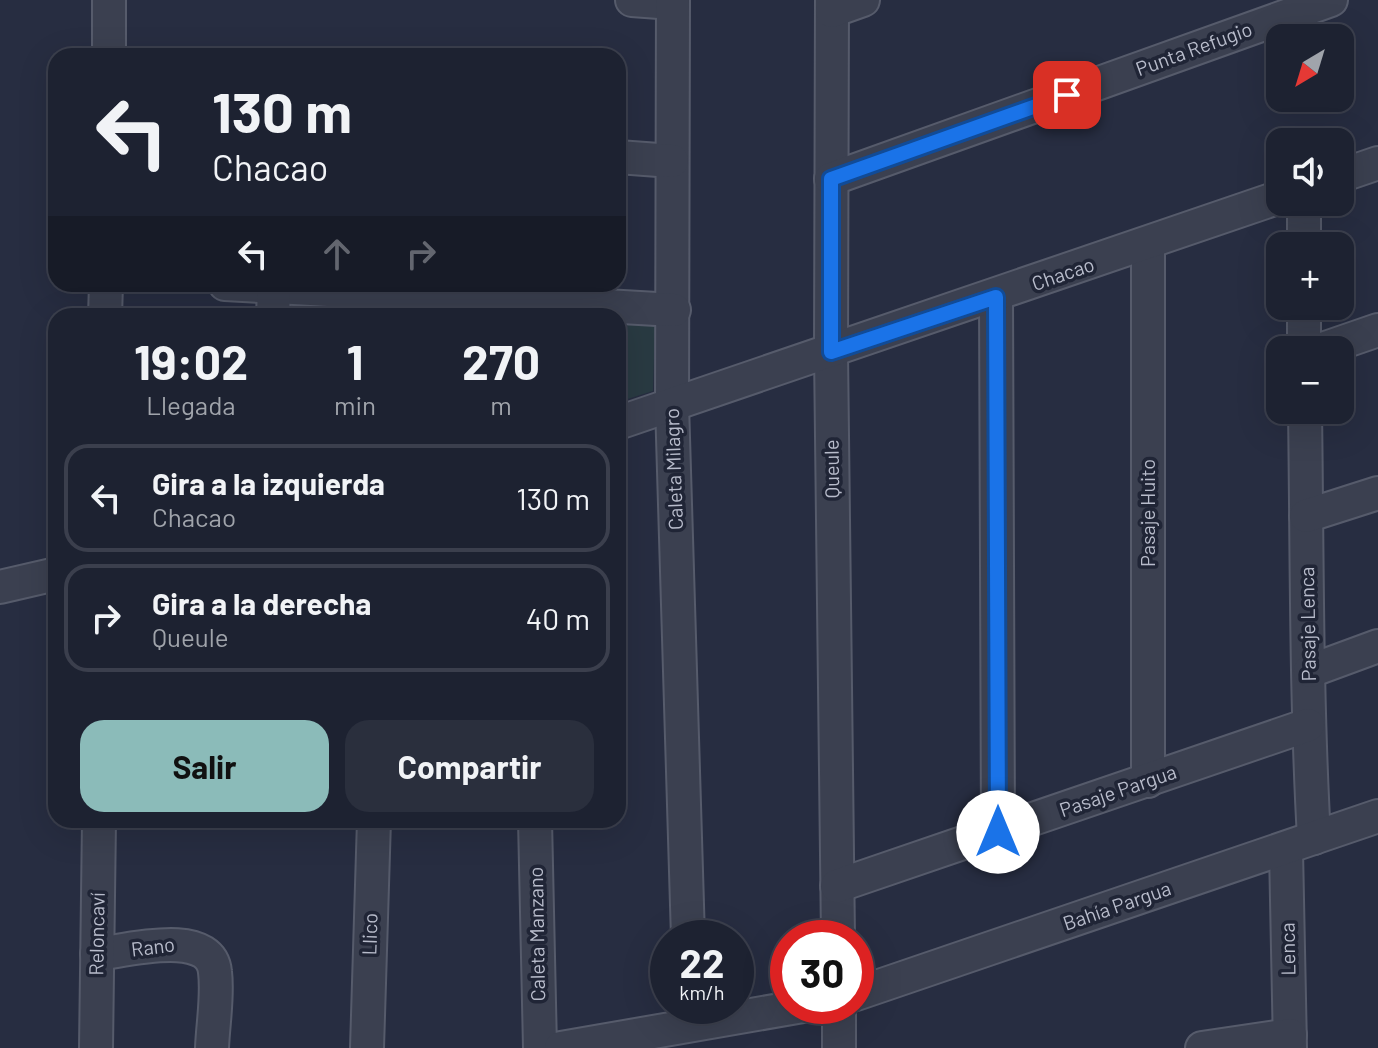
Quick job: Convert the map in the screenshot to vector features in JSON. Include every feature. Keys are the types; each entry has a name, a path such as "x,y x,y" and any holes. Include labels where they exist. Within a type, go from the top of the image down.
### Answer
{"street":[{"path":"109,0 109,48"},
{"path":"632,0 673,2"},
{"path":"832,6 863,0"},
{"name":"Punta Refugio","path":"831,179 1331,0"},
{"name":"Caleta Milagro","path":"673,2 672,404 687,920"},
{"name":"Queule","path":"832,6 831,352 838,920"},
{"path":"626,158 672,161"},
{"path":"1354,171 1378,163"},
{"name":"Chacao","path":"626,420 996,297 1266,202"},
{"name":"Pasaje Huito","path":"1148,245 1148,781"},
{"path":"247,292 274,302 578,308"},
{"path":"996,297 998,832"},
{"path":"626,309 674,310"},
{"path":"1354,338 1378,330"},
{"name":"Pasaje Lenca","path":"1300,844 1310,671 1305,424"},
{"path":"1306,516 1378,493"},
{"path":"0,587 48,576"},
{"path":"1310,671 1378,646"},
{"name":"Pasaje Pargua","path":"837,886 1308,725"},
{"name":"Bahía Pargua","path":"874,988 1378,816"},
{"name":"Reloncaví","path":"96,1048 99,828"},
{"name":"Llico","path":"367,1048 374,828"},
{"name":"Caleta Manzano","path":"535,828 540,1048"},
{"name":"Lenca","path":"1290,1041 1300,844"},
{"name":"Rano","path":"97,954 185,943 202,951 215,968 212,1048"},
{"path":"561,1048 770,1012"},
{"path":"839,1024 839,1048"},
{"path":"1202,1048 1290,1041"}],"shaded area":[{"path":"626,324 655,326 653,391 626,399"}],"route":[{"path":"998,832 996,297 831,352 831,179 1067,95"}]}
